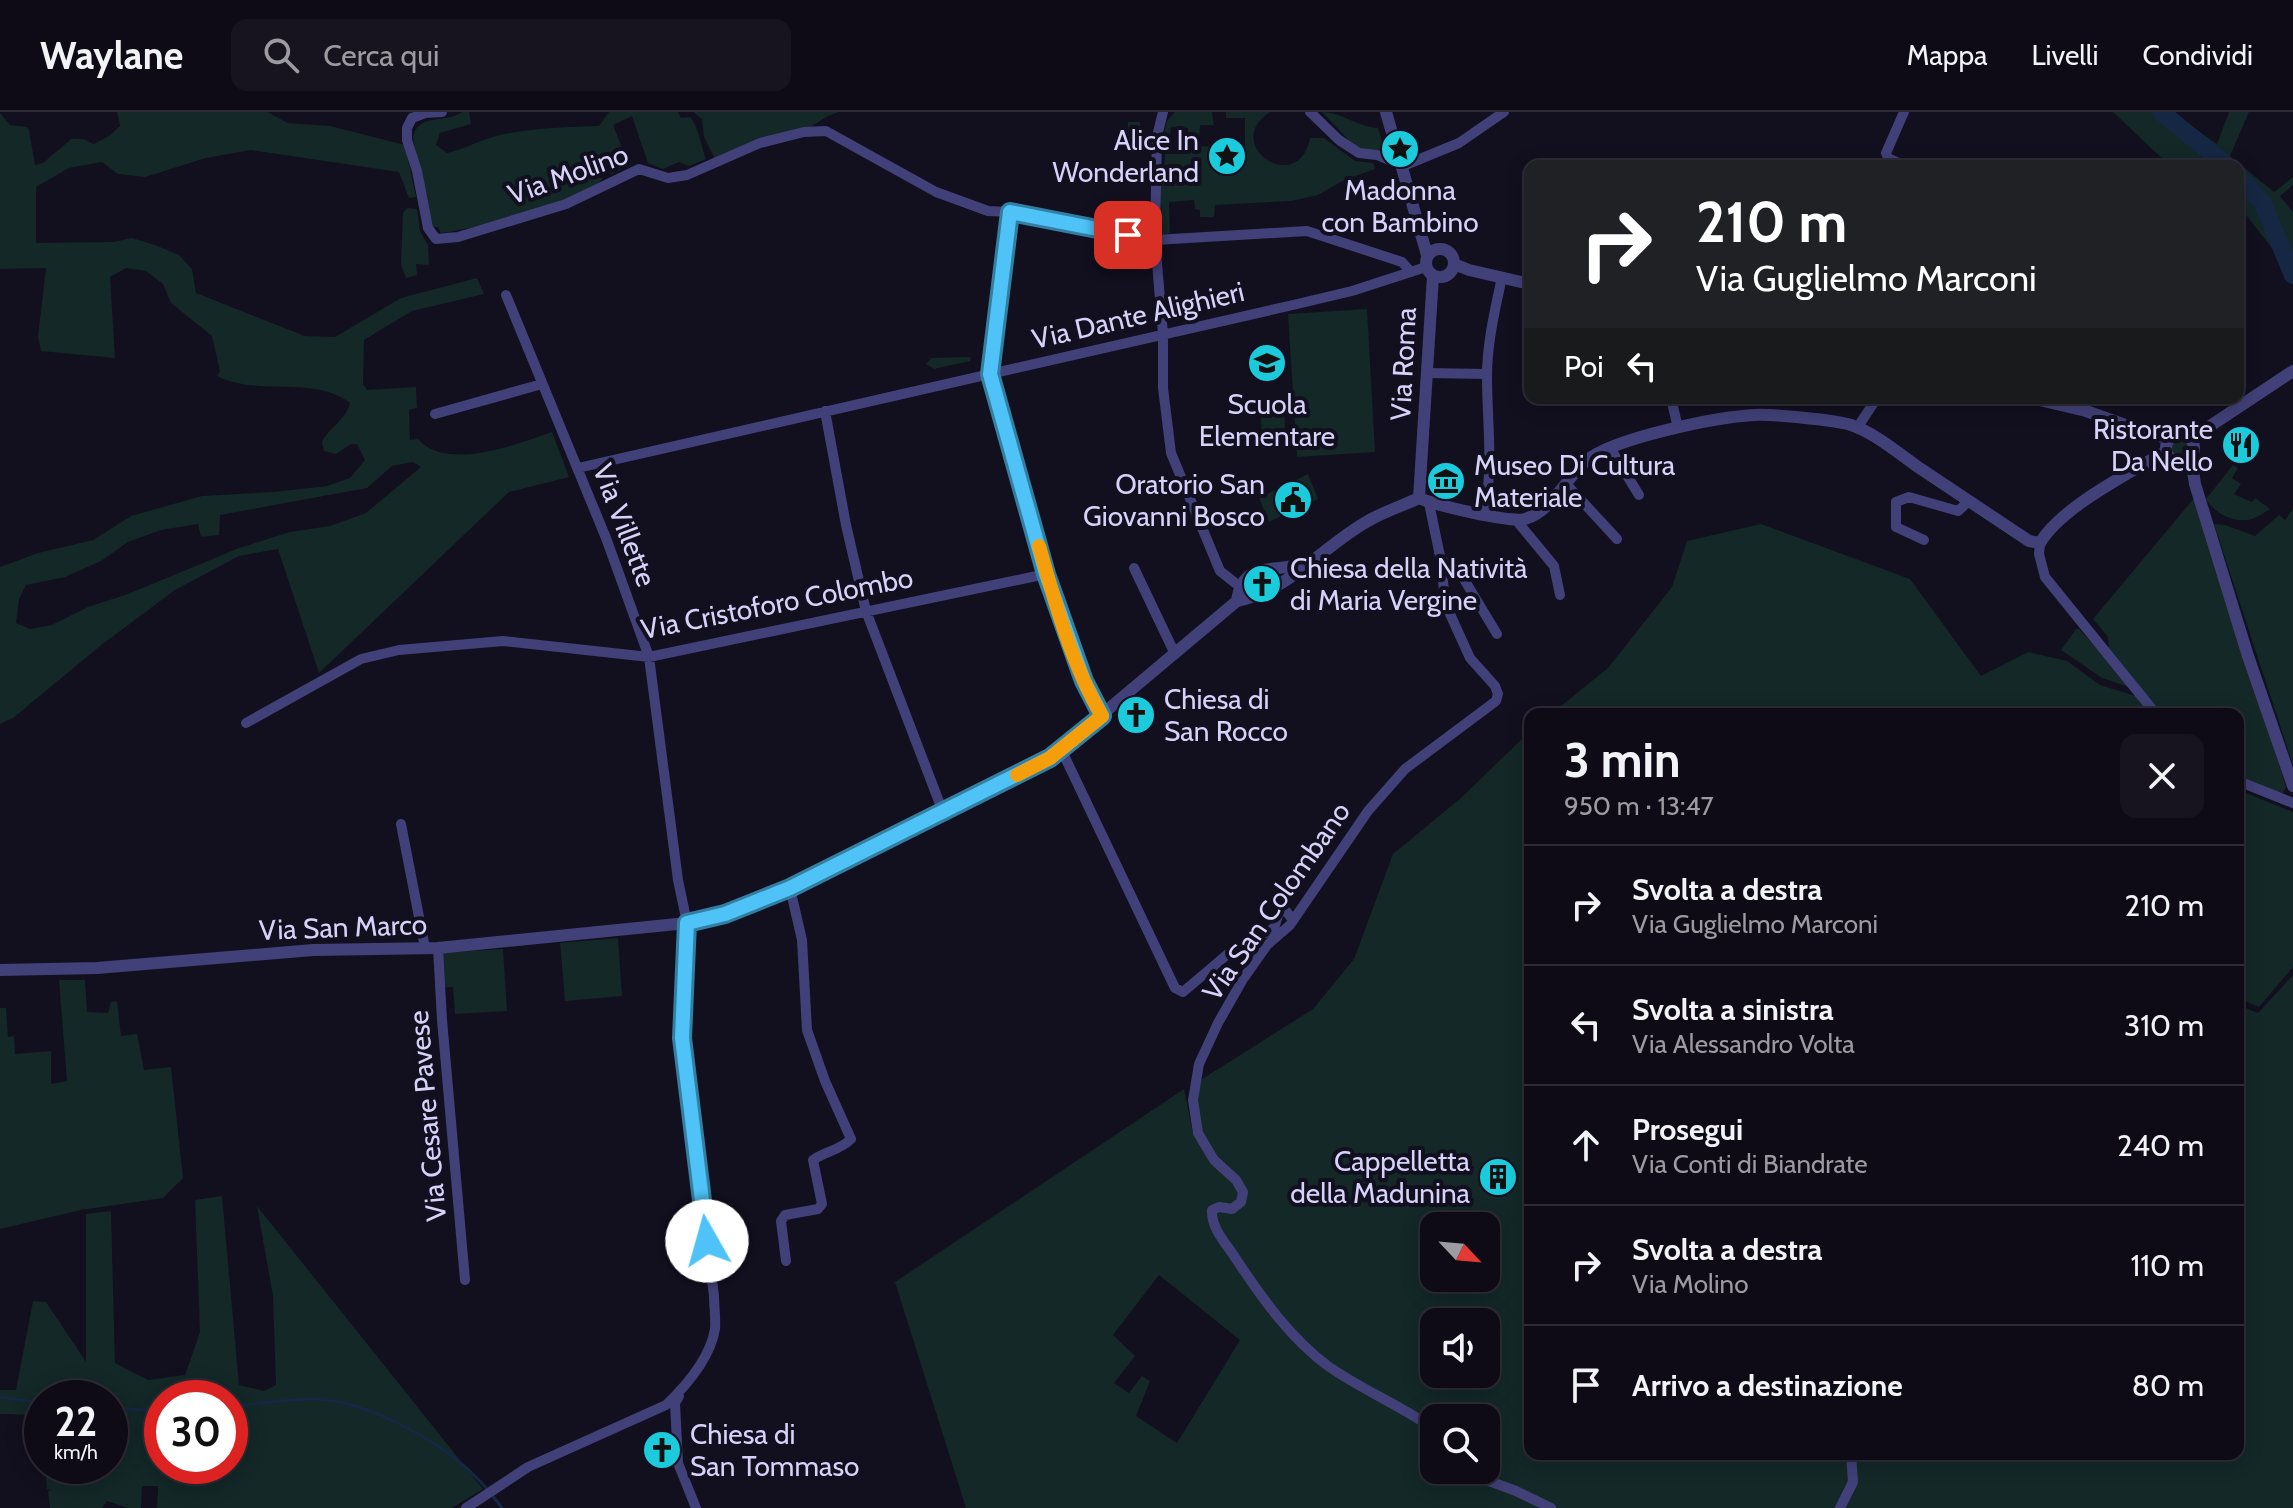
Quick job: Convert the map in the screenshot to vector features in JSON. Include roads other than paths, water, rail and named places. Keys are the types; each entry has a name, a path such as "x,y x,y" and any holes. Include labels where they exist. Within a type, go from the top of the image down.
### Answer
{"street":[{"name":"Via Molino","path":"442,112 412,118 407,128 407,140 417,171 428,228 436,239 458,237 566,204 639,169 668,178 687,175 760,143 804,132 826,131 936,192 988,211 1010,212 1155,240 1307,231 1402,262 1411,272"},
{"path":"1163,112 1157,127 1155,240 1163,334 1163,388 1171,453 1220,571 1239,586"},
{"path":"1310,112 1339,140 1359,153 1377,155 1403,166 1459,143 1504,112"},
{"name":"Via Roma","path":"1386,112 1430,262 1422,456 1424,500"},
{"path":"1892,160 1886,153 1904,112"},
{"path":"1010,212 990,374 1046,574 1078,666 1102,716"},
{"path":"1448,251 1452,268 1444,277 1430,262 1448,251"},
{"name":"Via Dante Alighieri","path":"578,468 1352,291 1411,272 1430,262"},
{"path":"1452,268 1524,282"},
{"path":"1484,514 1491,457 1487,374 1491,330 1502,277"},
{"name":"Via Villette","path":"506,295 578,468 649,657 678,880 687,923 682,1038 714,1296 715,1328 706,1355 681,1391"},
{"path":"2057,404 2153,435 2167,445 2172,459 2190,452 2214,425 2293,371"},
{"path":"1426,373 1487,374"},
{"path":"435,414 542,384"},
{"path":"1672,404 1678,428"},
{"path":"1857,428 1873,404"},
{"path":"825,411 866,611 943,812"},
{"path":"1310,560 1289,568 1267,566 1249,576 1239,586 1237,601 1275,589 1310,560 1369,520 1424,500 1498,519 1529,518 1567,485 1585,462 1610,448 1678,428 1755,415 1851,425 2029,541 2040,543"},
{"path":"2151,708 2045,577 2039,554 2040,543 2048,529 2072,510 2182,433 2248,656 2293,786"},
{"path":"1610,448 1639,495"},
{"path":"1567,485 1617,539"},
{"path":"1924,540 1896,527 1896,502 1909,497 1958,511 1969,501"},
{"path":"1424,500 1441,561 1445,601"},
{"path":"1516,520 1554,566 1560,595"},
{"path":"1441,561 1456,566 1497,634"},
{"path":"1134,568 1175,654"},
{"name":"Via Cristoforo Colombo","path":"246,723 361,659 399,650 503,641 649,657 1046,574"},
{"name":"Via San Marco","path":"0,970 97,968 313,950 431,948 687,923 725,914 790,888 1050,758 1237,601"},
{"name":"Via San Colombano","path":"1420,1420 1326,1365 1296,1339 1255,1287 1216,1229 1212,1217 1212,1210 1219,1207 1232,1209 1241,1202 1243,1192 1236,1180 1214,1160 1198,1133 1193,1100 1199,1064 1243,979 1267,945 1293,920 1368,811 1405,769 1496,701 1498,694 1495,686 1470,658 1450,614"},
{"path":"1061,749 1175,988 1183,992 1229,953 1274,928 1279,912 1286,911 1293,920"},
{"path":"2244,783 2293,803"},
{"name":"Via Cesare Pavese","path":"401,824 431,948 465,1280"},
{"path":"786,1261 781,1221 785,1215 818,1209 822,1204 813,1160 825,1151 844,1147 851,1139 807,1030 802,940 790,888"},
{"path":"466,1508 528,1467 666,1405 681,1391"},
{"path":"681,1391 675,1403 678,1463 696,1508"},
{"path":"1840,1508 1853,1482 1851,1460"},
{"path":"1497,1484 1551,1508"}],"waterway":[{"path":"2161,112 2220,160"},
{"path":"2244,182 2263,204 2293,275"},
{"path":"0,1397 24,1400"},
{"path":"248,1404 316,1399 362,1408 432,1442 472,1473 487,1489"},
{"path":"128,1409 144,1410"},
{"path":"492,1495 502,1508"}],"place":[{"name":"Madonna con Bambino","path":"1400,149"},
{"name":"Alice In Wonderland","path":"1227,156"},
{"name":"Scuola Elementare","path":"1267,363"},
{"name":"Ristorante Da Nello","path":"2241,445"},
{"name":"Museo Di Cultura Materiale","path":"1446,481"},
{"name":"Oratorio San Giovanni Bosco","path":"1293,500"},
{"name":"Chiesa della Natività di Maria Vergine","path":"1262,584"},
{"name":"Chiesa di San Rocco","path":"1136,715"},
{"name":"Cappelletta della Madunina","path":"1498,1177"},
{"name":"Chiesa di San Tommaso","path":"662,1450"}]}
